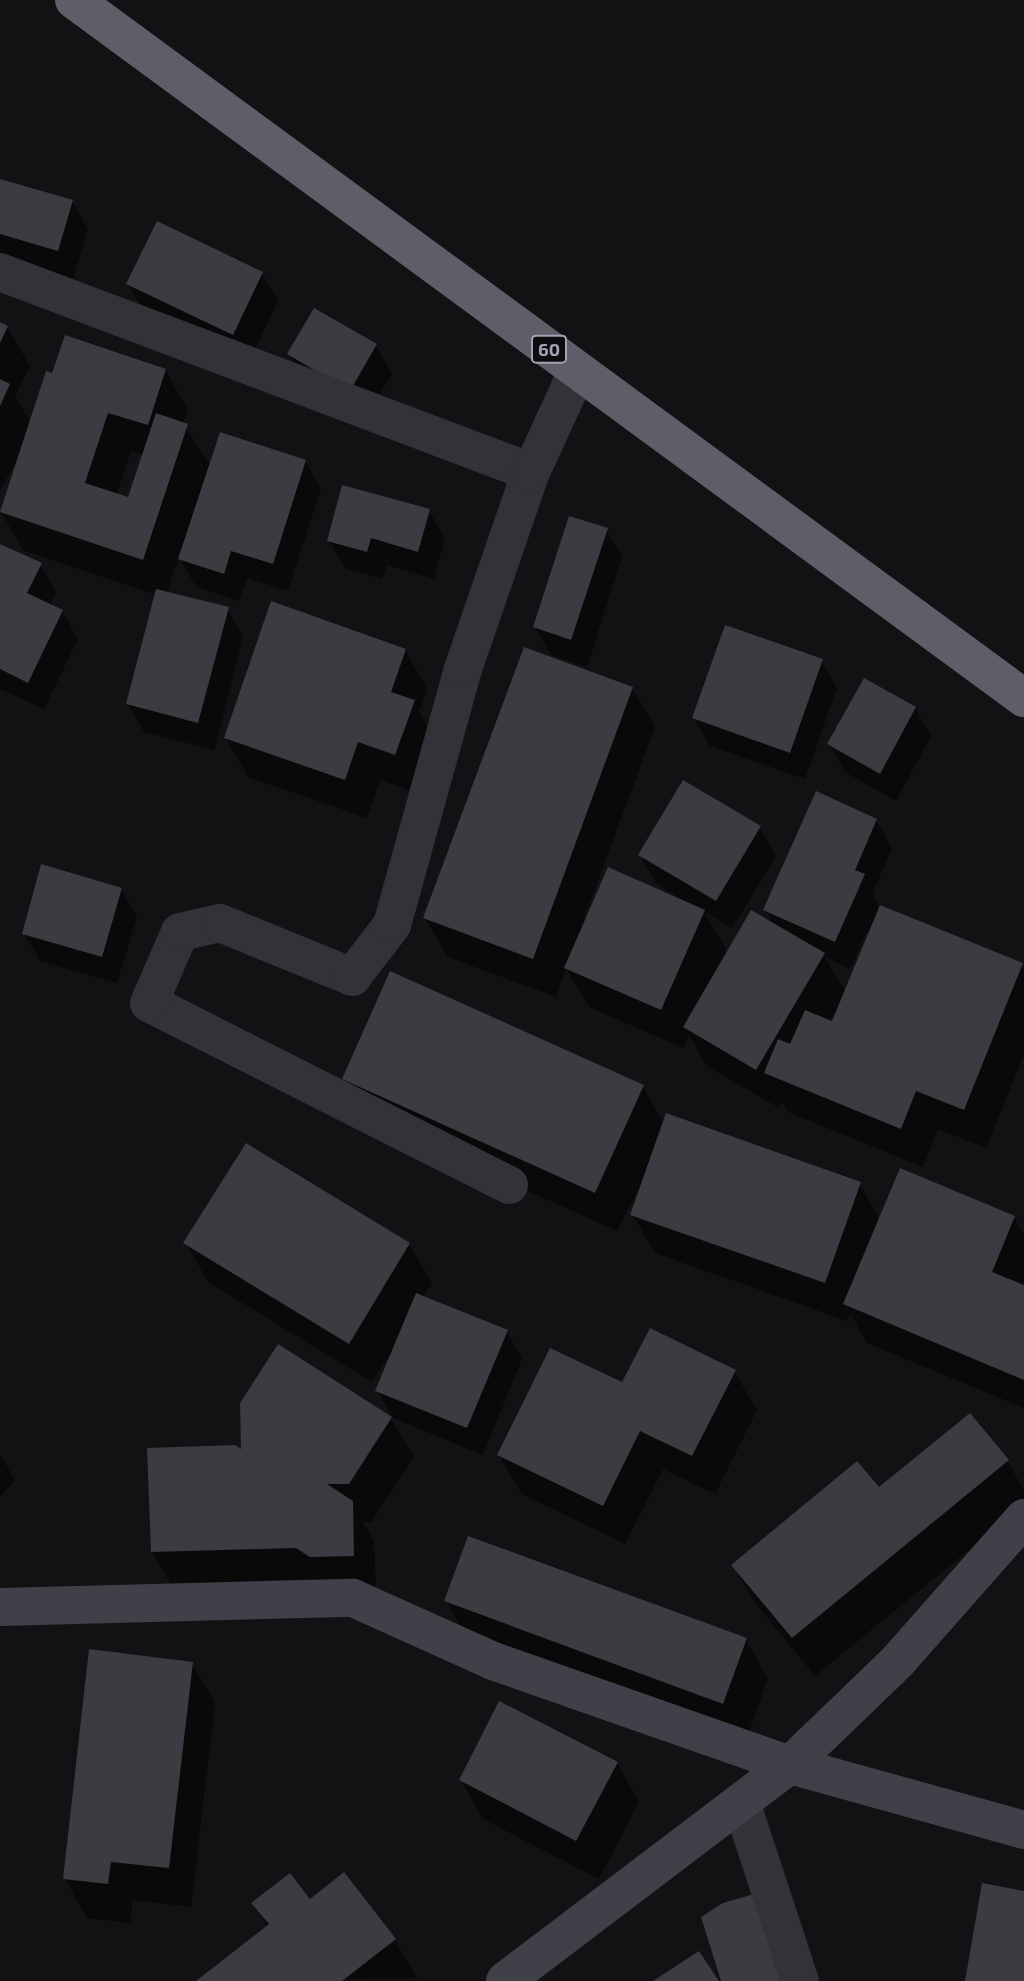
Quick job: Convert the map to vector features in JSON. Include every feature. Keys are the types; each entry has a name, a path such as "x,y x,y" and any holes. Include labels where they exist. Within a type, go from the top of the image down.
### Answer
{"highway":[{"name":"60","path":"74,0 1024,698"}],"street":[{"path":"0,271 531,472"},
{"path":"509,1185 149,1003 180,932 220,923 352,977 392,925 463,668 531,472 578,370"},
{"path":"505,1981 790,1765 897,1662 1024,1518"},
{"path":"0,1607 353,1598 493,1661 790,1765 1024,1830"},
{"path":"741,1802 800,1981"}],"building":[{"path":"0,179 73,200 58,251 0,234"},
{"path":"157,221 263,272 233,335 126,284"},
{"path":"314,308 377,344 350,391 287,354"},
{"path":"0,322 8,326 0,343"},
{"path":"65,335 166,369 148,425 108,413 85,483 128,497 156,413 188,424 143,560 0,512 46,371 52,373"},
{"path":"0,379 10,384 0,406"},
{"path":"220,432 306,460 273,564 231,551 224,574 178,559"},
{"path":"342,485 430,509 418,552 371,538 367,552 327,541"},
{"path":"569,516 608,528 571,640 533,627"},
{"path":"0,544 42,563 27,593 63,610 28,683 0,669"},
{"path":"156,589 229,607 198,723 126,704"},
{"path":"271,601 406,649 391,692 415,700 395,755 358,742 345,780 224,738"},
{"path":"725,625 823,659 790,753 692,718"},
{"path":"524,647 633,687 533,959 423,918"},
{"path":"864,678 916,707 880,774 827,744"},
{"path":"683,780 761,826 716,901 638,855"},
{"path":"816,791 877,819 855,870 865,874 835,942 763,910"},
{"path":"41,864 122,888 102,957 22,934"},
{"path":"608,867 705,910 661,1010 564,968"},
{"path":"880,905 1023,963 964,1110 916,1091 901,1129 764,1073 778,1039 790,1044 805,1010 832,1021"},
{"path":"751,910 825,953 756,1070 683,1027"},
{"path":"390,971 644,1085 595,1193 342,1079"},
{"path":"666,1113 861,1182 825,1283 630,1215"},
{"path":"246,1143 410,1243 349,1344 183,1243"},
{"path":"900,1168 1015,1216 992,1272 1024,1285 1024,1380 843,1304"},
{"path":"416,1293 508,1330 467,1428 375,1391"},
{"path":"650,1328 736,1370 692,1456 640,1431 603,1506 497,1455 550,1348 622,1382"},
{"path":"278,1344 392,1417 349,1484 327,1484 353,1501 354,1556 310,1557 296,1548 151,1552 147,1448 235,1445 241,1449 240,1403"},
{"path":"970,1413 1009,1460 792,1638 731,1565 857,1461 879,1487"},
{"path":"468,1536 747,1638 723,1704 444,1601"},
{"path":"89,1649 193,1662 169,1868 111,1862 108,1884 63,1879"},
{"path":"499,1701 618,1762 576,1841 459,1780"},
{"path":"344,1872 396,1939 342,1981 196,1981 269,1924 251,1903 290,1873 310,1899"},
{"path":"982,1883 1024,1891 1024,1981 965,1981"},
{"path":"754,1894 781,1981 721,1981 701,1917 723,1903"},
{"path":"699,1951 719,1981 653,1981"}]}
